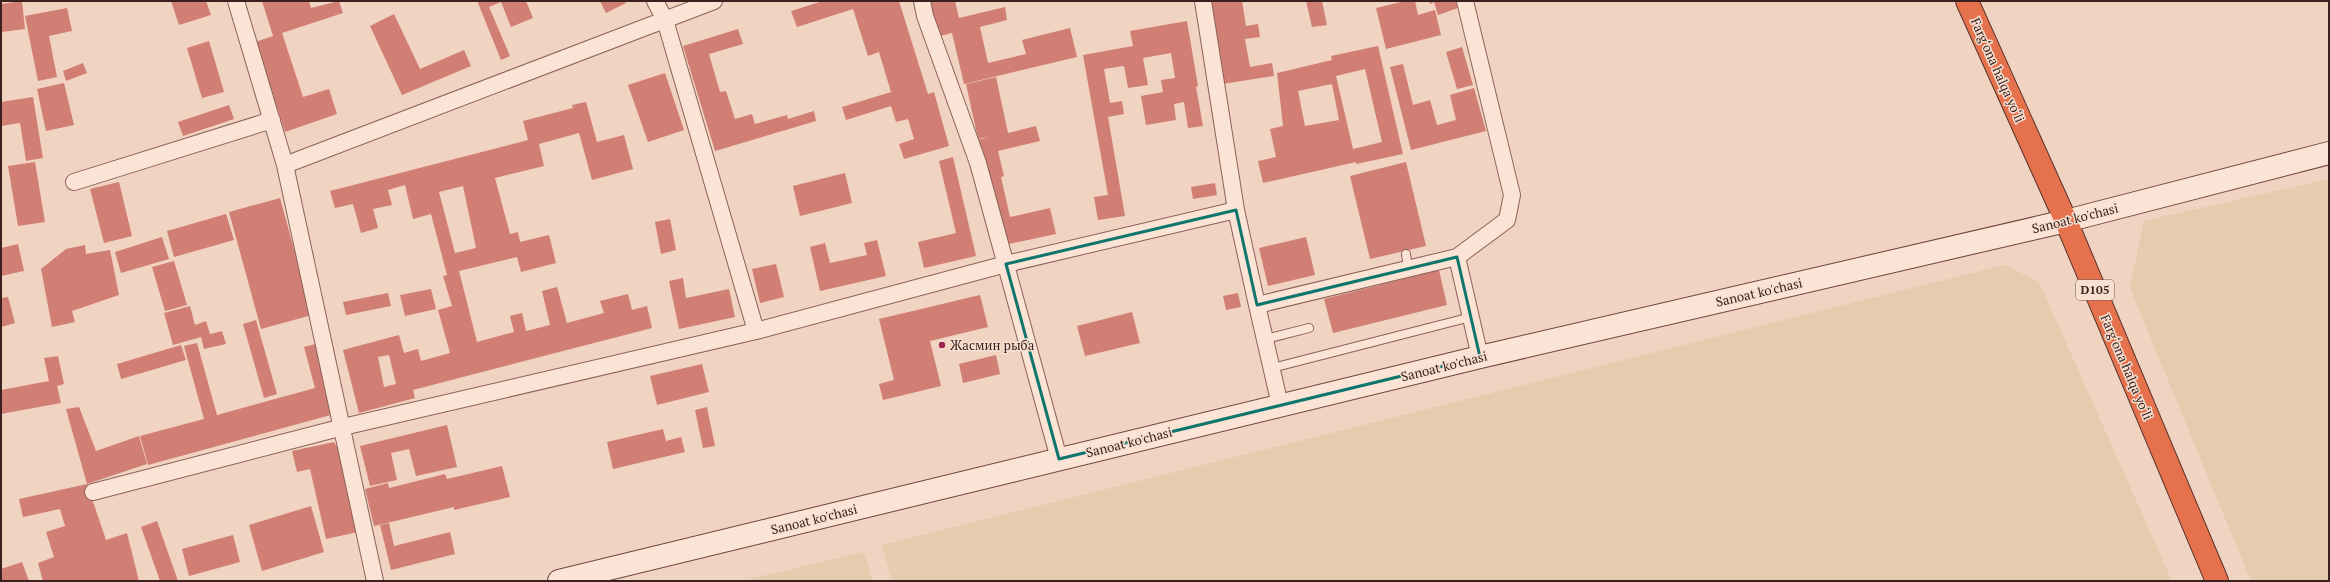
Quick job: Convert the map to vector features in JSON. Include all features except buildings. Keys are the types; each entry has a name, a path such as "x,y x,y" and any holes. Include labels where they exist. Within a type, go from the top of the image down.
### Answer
{"highway":[{"name":"Farg‘ona halqa yo‘li","path":"1967,1 2066,221 2217,581"}],"main road":[{"name":"Sanoat ko'chasi","path":"559,581 1480,357 2066,221 2329,153"}],"street":[{"path":"236,1 285,165 375,581"},
{"path":"655,1 665,20 756,331"},
{"path":"285,165 714,1"},
{"path":"922,1 925,16 978,163 1059,459"},
{"path":"1203,1 1236,210 1280,405"},
{"path":"1258,305 1407,261 1457,257 1508,220 1512,196 1465,1"},
{"path":"74,182 272,120"},
{"path":"93,492 343,428 756,331 1006,264 1236,210"},
{"path":"1457,257 1480,357"}],"lane":[{"path":"1272,368 1471,317"},
{"path":"1266,339 1309,328"}],"highlighted area":[{"path":"1236,210 1257,305 1457,257 1480,357 1059,459 1006,264"}],"shaded area":[{"path":"2329,179 2329,581 2251,581 2130,288 2144,221"},
{"path":"2005,265 2039,282 2172,581 892,581 882,545"},
{"path":"864,552 873,581 741,581"}],"place":[{"name":"Жасмин рыба","path":"942,345"}]}
